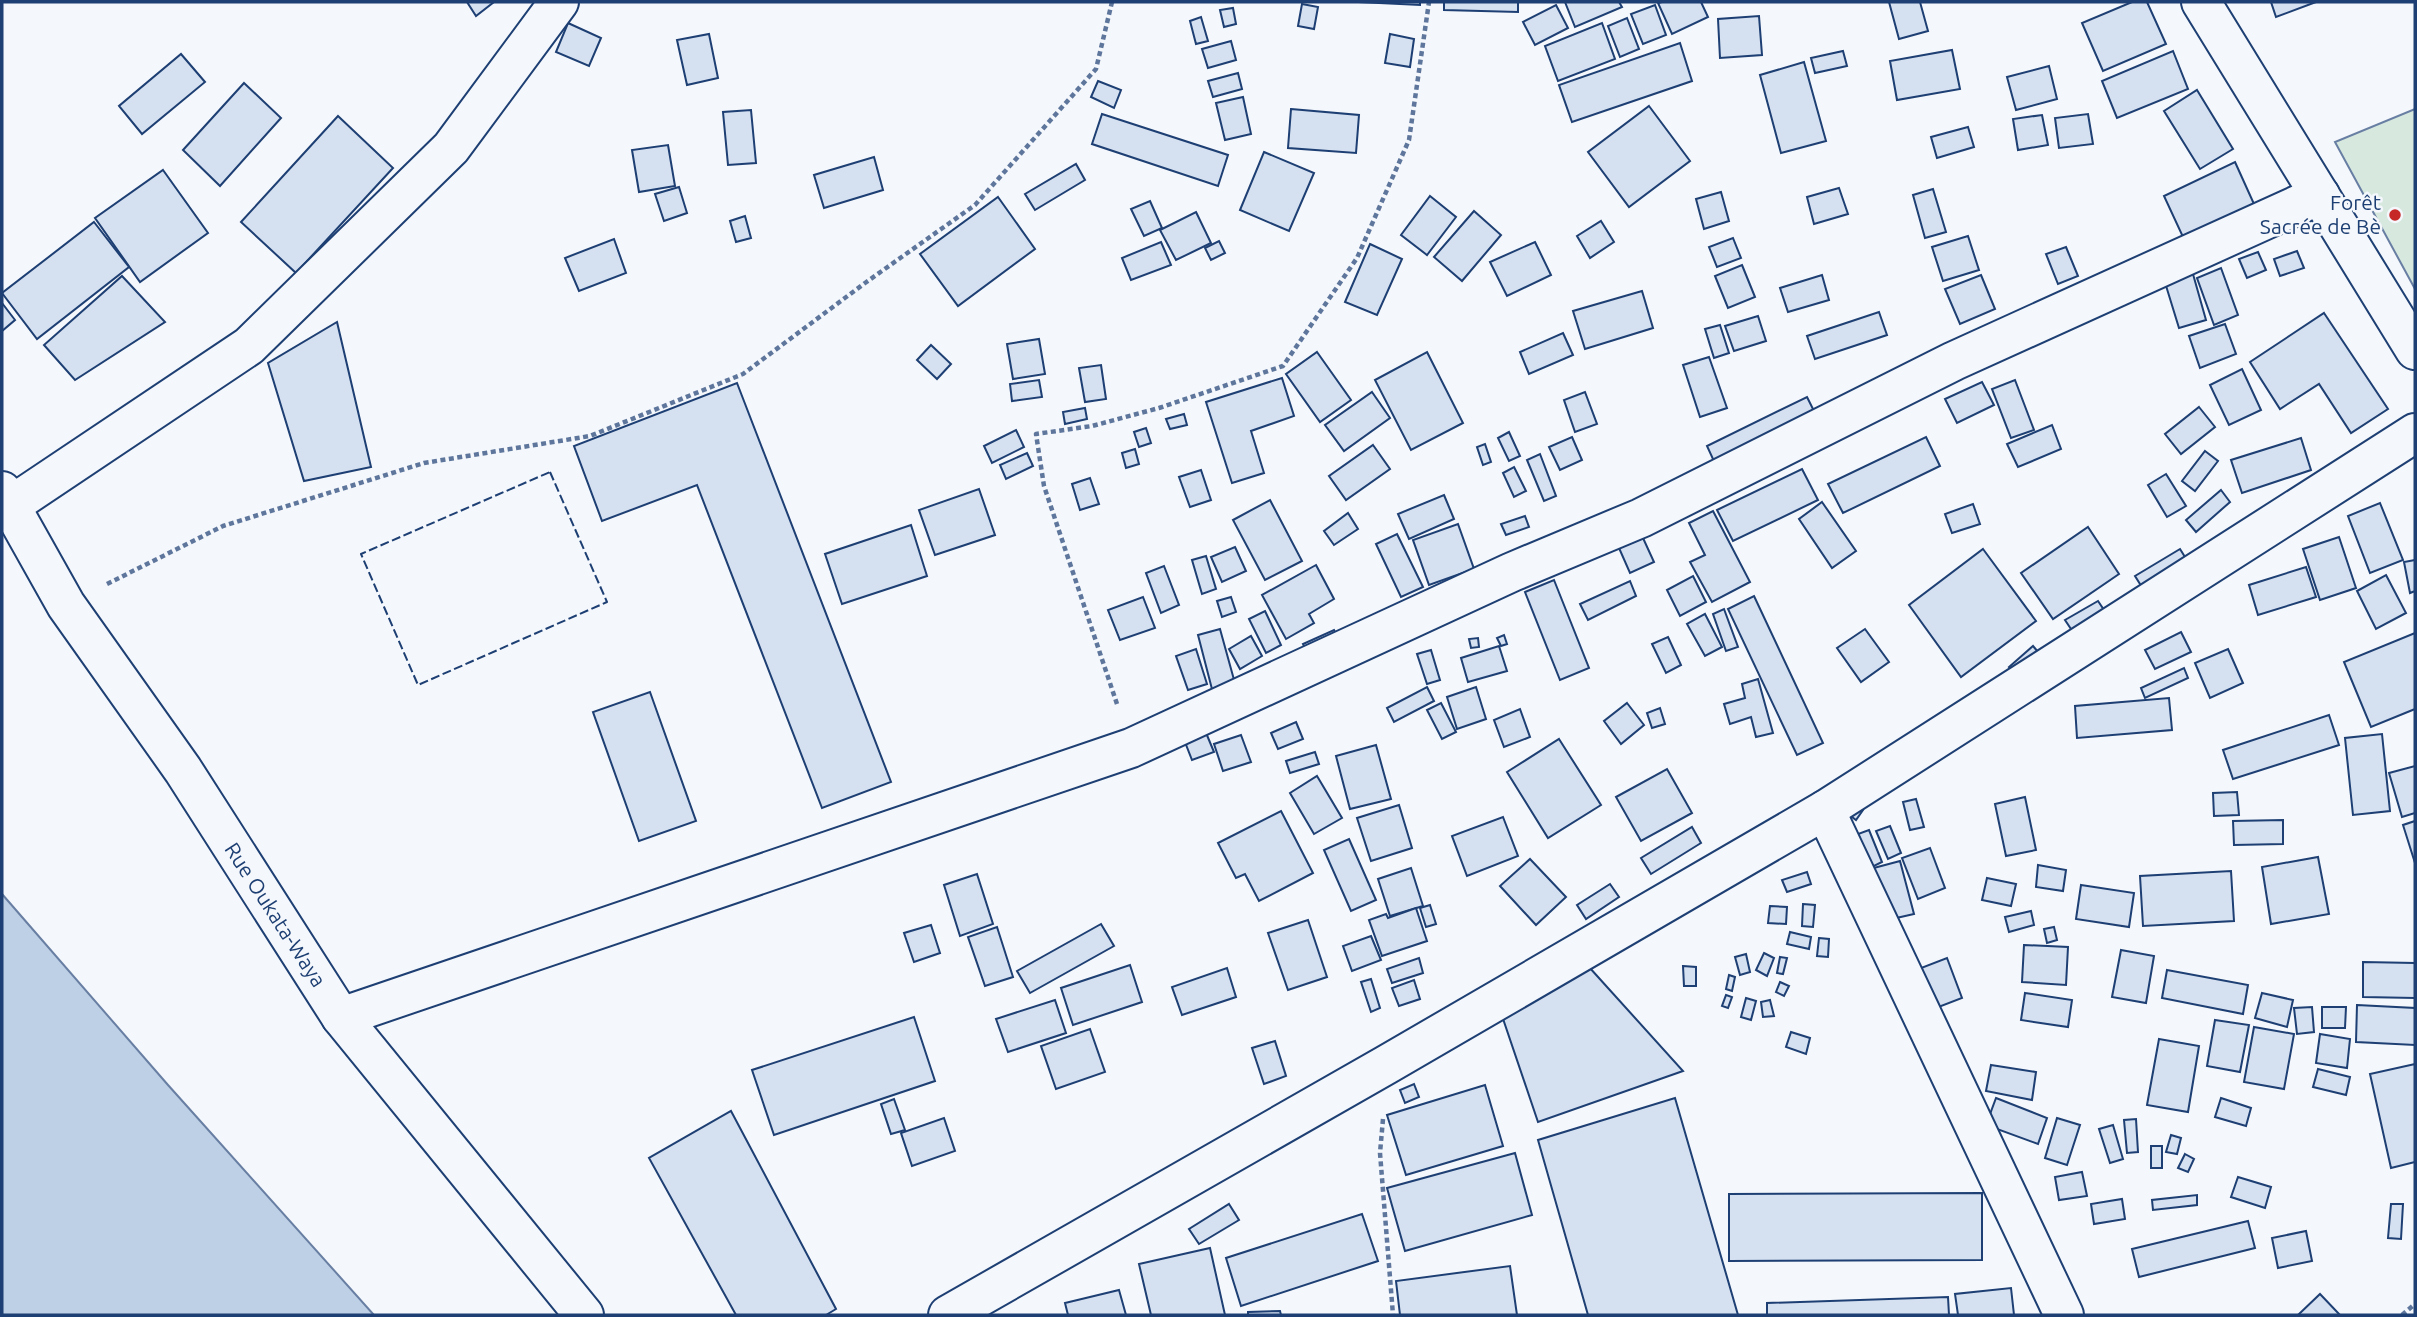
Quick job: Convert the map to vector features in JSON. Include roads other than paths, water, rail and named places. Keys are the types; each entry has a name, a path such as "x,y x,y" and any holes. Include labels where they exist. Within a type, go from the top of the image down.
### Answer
{"street":[{"path":"6,498 248,346 451,148 559,2"},
{"path":"2201,2 2415,349"},
{"path":"341,1017 1132,748 1512,572 1641,518 1954,361 2320,195"},
{"path":"948,1315 1825,810 2415,433"},
{"name":"Rue Oukata-Waya","path":"6,498 66,605 183,770 341,1017 584,1315"},
{"path":"1825,810 2064,1315"}],"water":[{"path":"2,894 168,1085 374,1315 2,1315"}],"place":[{"name":"Forêt Sacrée de Bè","path":"2395,215"}]}
